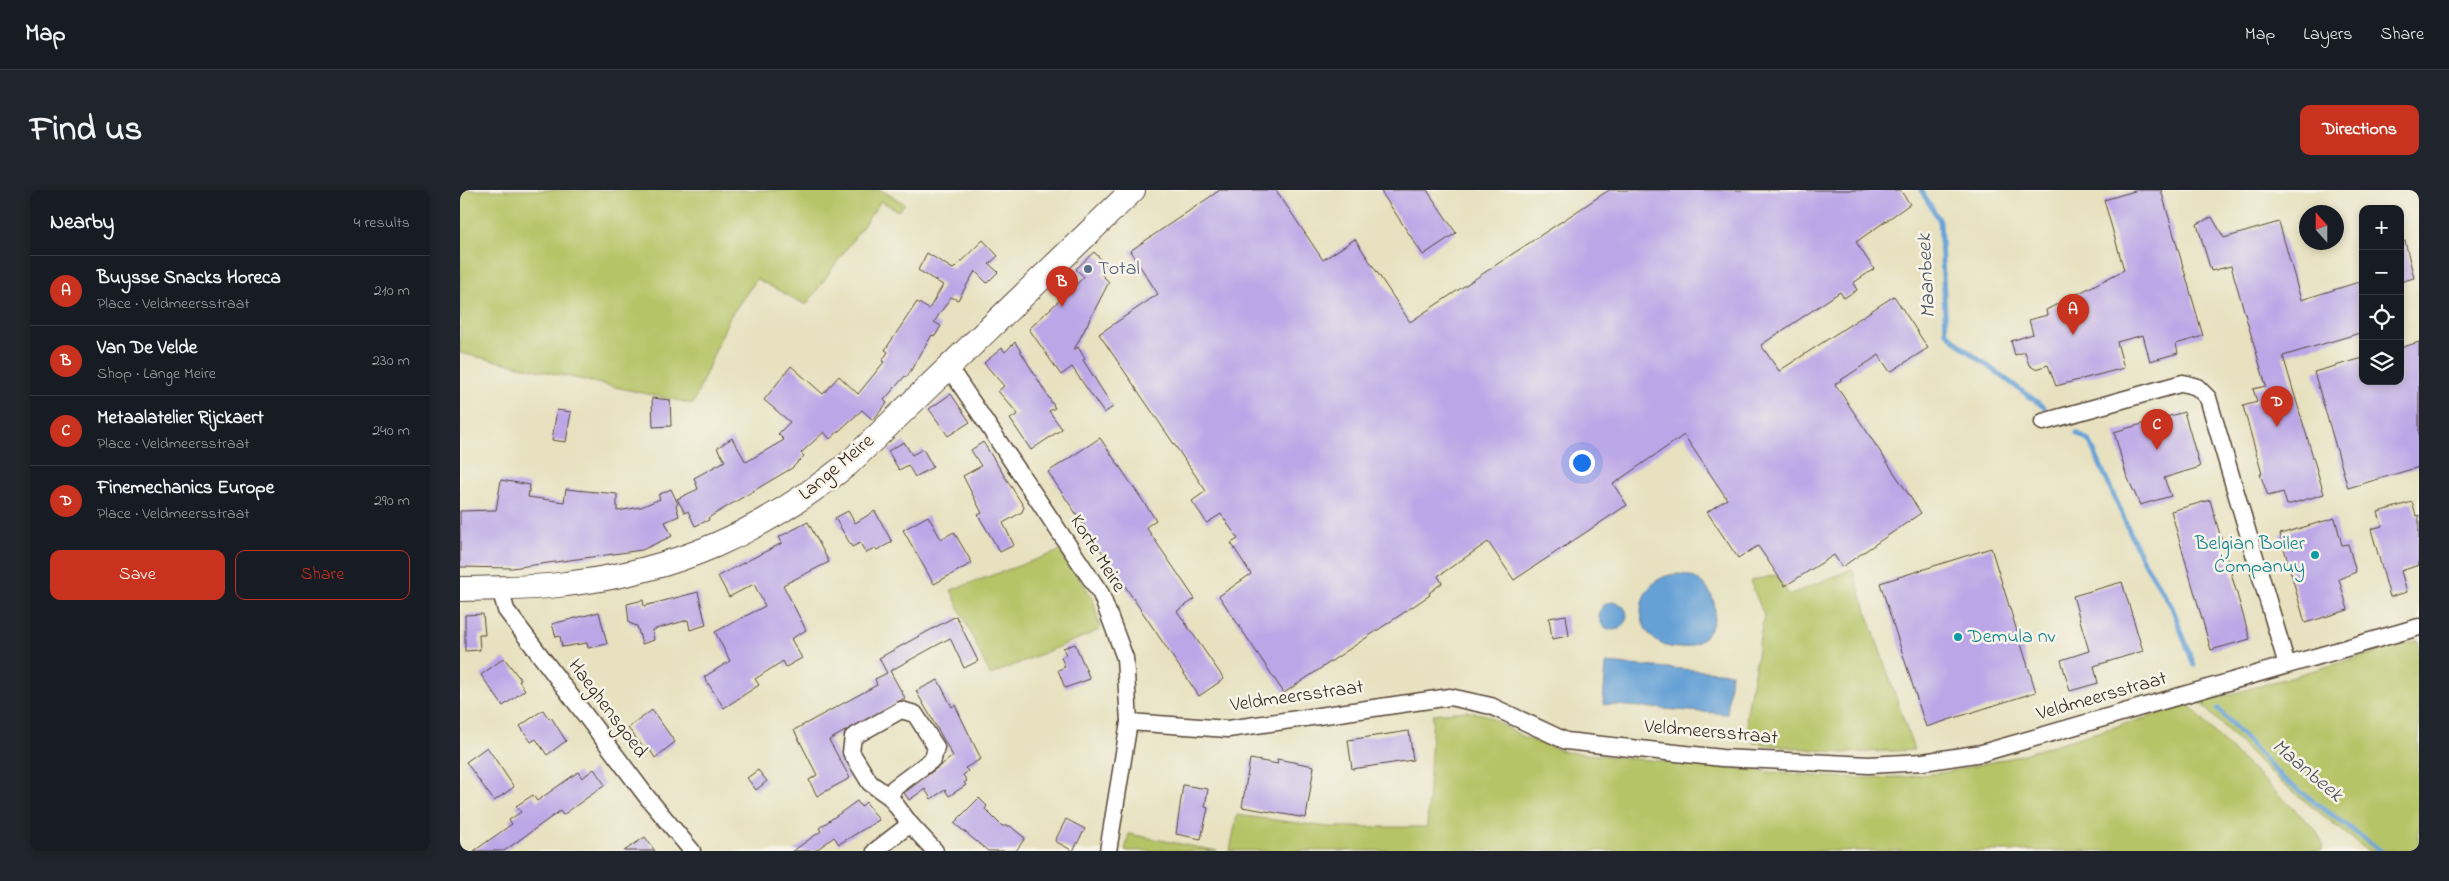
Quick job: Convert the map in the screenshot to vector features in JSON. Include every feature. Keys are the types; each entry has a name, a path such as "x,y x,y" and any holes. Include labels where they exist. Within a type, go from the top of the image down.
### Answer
{"street":[{"name":"Lange Meire","path":"460,589 564,585 604,579 680,559 729,541 770,519 810,494 848,464 1132,190"},
{"name":"Korte Meire","path":"948,366 1101,594 1125,658 1129,722 1108,851"},
{"path":"2043,422 2183,383 2197,387 2208,398 2287,666"},
{"name":"Haeghensgoed","path":"500,588 506,610 647,797 692,851"},
{"name":"Veldmeersstraat","path":"1129,722 1228,729 1450,697 1492,706 1566,741 1722,758 1868,765 1923,762 1982,753 2287,666 2419,626"},
{"path":"890,797 894,788 933,759 936,747 915,714 901,710 853,737 851,752 870,783 890,797 910,824 935,851"},
{"path":"875,851 910,824"}],"green space":[{"path":"460,190 881,190 905,204 898,211 881,201 806,305 757,279 729,318 693,404 460,353"},
{"path":"1060,551 1093,598 1100,630 990,675 951,590"},
{"path":"1852,569 1914,750 1841,753 1754,743 1746,719 1764,615 1750,581 1776,575 1789,595"},
{"path":"2419,640 2419,851 2368,851 2278,780 2200,703"},
{"path":"2189,705 2222,741 2315,829 2323,845 2322,851 1230,851 1237,815 1328,827 1427,827 1433,714 1466,711 1486,715 1523,737 1565,752 1813,776 1862,778 1905,777 1947,772 2010,758"},
{"path":"1129,834 1217,851 1125,851"}],"water":[{"path":"1678,574 1692,577 1704,585 1712,597 1715,611 1712,625 1704,637 1692,645 1678,648 1664,645 1652,637 1644,625 1641,611 1644,597 1652,585 1664,577"},
{"path":"1613,602 1623,606 1627,616 1623,626 1613,630 1603,626 1599,616 1603,606"},
{"path":"1606,663 1731,673 1727,714 1603,704"}],"building":[{"path":"1220,190 1276,190 1323,260 1355,239 1410,322 1609,190 1900,190 1910,204 1856,242 1874,269 1853,283 1857,290 1844,298 1840,292 1761,345 1779,371 1894,296 1928,348 1890,372 1879,355 1835,384 1921,513 1842,567 1834,555 1785,586 1758,546 1738,558 1707,512 1727,499 1684,435 1613,484 1627,505 1514,580 1488,542 1438,576 1442,583 1429,593 1430,595 1284,693 1219,596 1251,574 1231,543 1238,539 1221,514 1207,523 1192,501 1206,491 1099,334 1158,294 1130,251"},
{"path":"1380,190 1427,190 1456,233 1423,255"},
{"path":"2138,190 2161,190 2203,336 2176,344 2178,353 2150,361 2143,335 2117,342 2124,368 2056,386 2048,365 2035,369 2029,365 2025,352 2015,355 2011,341 2033,334 2029,320 2047,315 2046,310 2124,270 2104,200"},
{"path":"2212,217 2224,238 2279,222 2301,300 2359,282 2359,333 2283,356 2324,494 2287,505 2283,492 2268,496 2260,474 2262,474 2243,406 2257,402 2253,389 2266,386 2231,266 2211,271 2197,224"},
{"path":"983,240 998,256 989,264 998,272 987,283 975,271 958,300 951,297 934,322 941,326 935,336 932,335 907,377 905,376 884,400 887,403 873,420 862,410 830,439 824,432 801,453 804,456 792,468 708,518 709,520 695,526 688,511 685,513 677,499 698,489 694,478 725,461 717,448 732,438 746,462 784,440 778,434 790,422 764,400 791,366 823,394 839,376 858,394 884,362 882,361 888,352 885,350 917,302 929,309 943,285 918,270 927,253 953,269"},
{"path":"2404,241 2414,278 2404,281 2404,250"},
{"path":"1094,252 1108,267 1101,274 1109,282 1074,350 1078,347 1085,359 1083,360 1113,407 1104,413 1072,367 1061,375 1029,329 1084,277 1076,269"},
{"path":"1015,342 1055,408 1049,411 1062,429 1031,450 1010,419 1018,414 998,391 1004,386 984,363 1002,348 1005,352"},
{"path":"2419,342 2419,467 2348,488 2314,372 2359,359 2359,385 2404,385 2404,347"},
{"path":"951,394 970,422 948,436 929,409"},
{"path":"652,398 670,400 671,426 653,427"},
{"path":"557,410 571,412 566,442 552,440"},
{"path":"2184,412 2200,467 2164,478 2171,496 2140,505 2126,474 2114,432"},
{"path":"1100,438 1156,520 1146,527 1195,599 1177,611 1224,679 1199,696 1048,472"},
{"path":"904,442 912,455 923,449 933,467 915,477 908,465 899,470 888,451"},
{"path":"983,442 1024,507 1022,512 1003,523 1014,545 1000,552 978,515 982,513 963,476 981,466 971,450"},
{"path":"501,480 530,485 528,497 564,502 566,489 617,494 617,511 641,507 660,499 658,495 671,489 678,504 676,505 679,516 665,522 672,536 642,550 512,568 460,567 460,511 496,510"},
{"path":"2210,500 2250,639 2211,650 2171,511"},
{"path":"2412,502 2416,516 2419,515 2419,565 2401,571 2407,592 2390,597 2371,529 2382,526 2378,512"},
{"path":"848,511 855,523 875,511 892,542 877,550 875,548 866,553 860,543 852,547 835,518"},
{"path":"928,516 941,539 954,532 972,563 934,584 903,530"},
{"name":"Belgian Boiler Companuy","path":"2335,518 2342,545 2348,544 2356,572 2339,579 2348,610 2305,623 2280,534"},
{"path":"808,522 829,562 783,585 806,630 791,639 802,658 786,667 783,661 755,679 759,685 724,708 704,677 730,661 715,632 765,606 754,584 729,597 718,576 782,543 779,537"},
{"name":"Demula nv","path":"1991,548 2036,692 1926,727 1880,583"},
{"path":"2122,582 2143,651 2094,666 2098,683 2070,691 2061,660 2089,651 2073,596"},
{"path":"698,592 706,625 690,630 688,620 652,630 654,640 642,644 637,626 629,623 627,604 643,600 644,606"},
{"path":"599,612 607,644 588,648 587,643 562,647 560,636 556,637 552,624"},
{"path":"483,614 485,635 479,635 480,650 465,651 465,615"},
{"path":"1566,615 1569,636 1552,639 1549,618"},
{"path":"956,616 978,661 964,668 950,638 890,671 905,698 829,740 850,778 817,796 809,780 817,775 794,730 877,685 875,679 887,673 879,658"},
{"path":"1075,644 1090,679 1065,688 1058,670 1065,667 1061,657 1066,655 1063,648"},
{"path":"504,658 521,680 519,681 525,690 503,706 481,675"},
{"path":"938,680 952,707 955,705 981,759 965,768 968,771 963,775 967,781 964,783 966,785 949,796 945,790 931,799 925,789 909,800 904,793 953,756 916,691"},
{"path":"543,710 549,719 551,717 566,741 547,755 536,739 531,742 520,726"},
{"path":"652,710 675,742 655,758 650,750 647,752 628,728"},
{"path":"1409,731 1413,760 1352,769 1348,740"},
{"path":"487,747 514,787 494,801 466,762"},
{"path":"1250,759 1278,764 1277,759 1314,766 1306,818 1242,807"},
{"path":"594,769 605,785 563,815 560,811 504,851 474,851 512,824 509,820 521,812 516,806 533,795 537,801 578,772 582,778"},
{"path":"758,770 767,781 756,790 747,778"},
{"path":"1183,785 1208,789 1205,807 1208,808 1201,839 1176,834"},
{"path":"979,798 987,806 985,809 1002,826 1010,826 1025,838 1016,851 988,851 954,823"},
{"path":"857,801 861,807 866,802 879,820 839,844 834,837 815,851 793,851 821,831 819,828"},
{"path":"1066,819 1085,829 1073,851 1055,841"},
{"path":"645,837 655,851 624,851"}],"waterway":[{"name":"Maanbeek","path":"1921,190 1940,221 1946,332 1966,350 2044,407"},
{"name":"Maanbeek","path":"2077,433 2090,442 2141,557 2172,607 2194,665"},
{"name":"Maanbeek","path":"2218,709 2282,778 2381,851"}],"place":[{"name":"Total","path":"1088,269"},
{"name":"Van De Velde","path":"1062,307"},
{"name":"Buysse Snacks Horeca","path":"2073,335"},
{"name":"Finemechanics Europe","path":"2277,427"},
{"name":"Metaalatelier Rijckaert","path":"2157,450"},
{"name":"Belgian Boiler Companuy","path":"2315,555"},
{"name":"Demula nv","path":"1958,637"}]}
